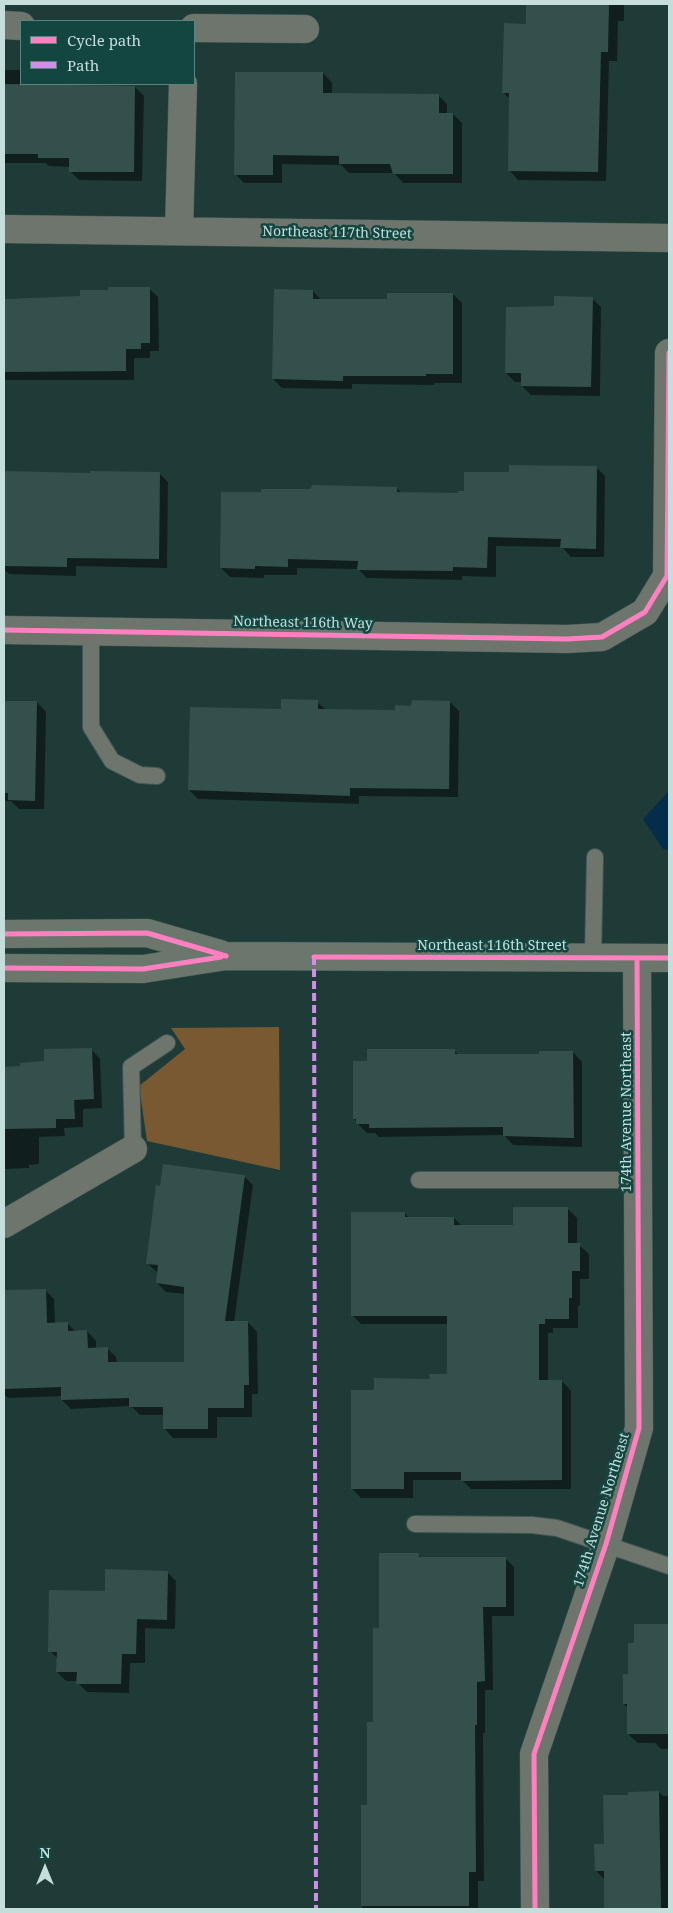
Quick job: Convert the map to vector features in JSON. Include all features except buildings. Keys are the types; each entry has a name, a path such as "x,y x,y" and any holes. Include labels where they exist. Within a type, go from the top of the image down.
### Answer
{"street":[{"path":"4,25 20,26"},
{"path":"195,28 305,29"},
{"path":"179,231 182,85"},
{"name":"Northeast 117th Street","path":"4,229 669,238"},
{"name":"Northeast 116th Way","path":"4,630 602,637 645,612 667,576 669,353"},
{"name":"Northeast 116th Street","path":"4,934 147,932 226,956"},
{"name":"Northeast 116th Street","path":"4,968 143,969 226,956 669,958"},
{"name":"174th Avenue Northeast","path":"535,1909 534,1754 606,1544 638,1428 637,958"},
{"path":"4,1224 133,1149"}],"lane":[{"path":"91,631 91,727 112,761 140,775 157,776"},
{"path":"593,957 595,857"},
{"path":"133,1149 131,1068 167,1043"},
{"path":"418,1180 638,1180"},
{"path":"415,1524 532,1525 557,1528 669,1566"}],"shaded area":[{"path":"279,1027 280,1170 147,1141 139,1086 185,1049 171,1028"}],"water":[{"path":"669,791 669,850 663,849 643,819"}],"marked path":[{"path":"314,957 316,1909"}],"cycle path":[{"path":"4,630 567,639 602,637 645,612 667,576 669,353"},
{"path":"4,934 147,933 226,956"},
{"path":"4,968 143,969 221,957"},
{"path":"314,957 669,958"},
{"path":"535,1909 534,1754 606,1544 639,1428 637,958"}]}
